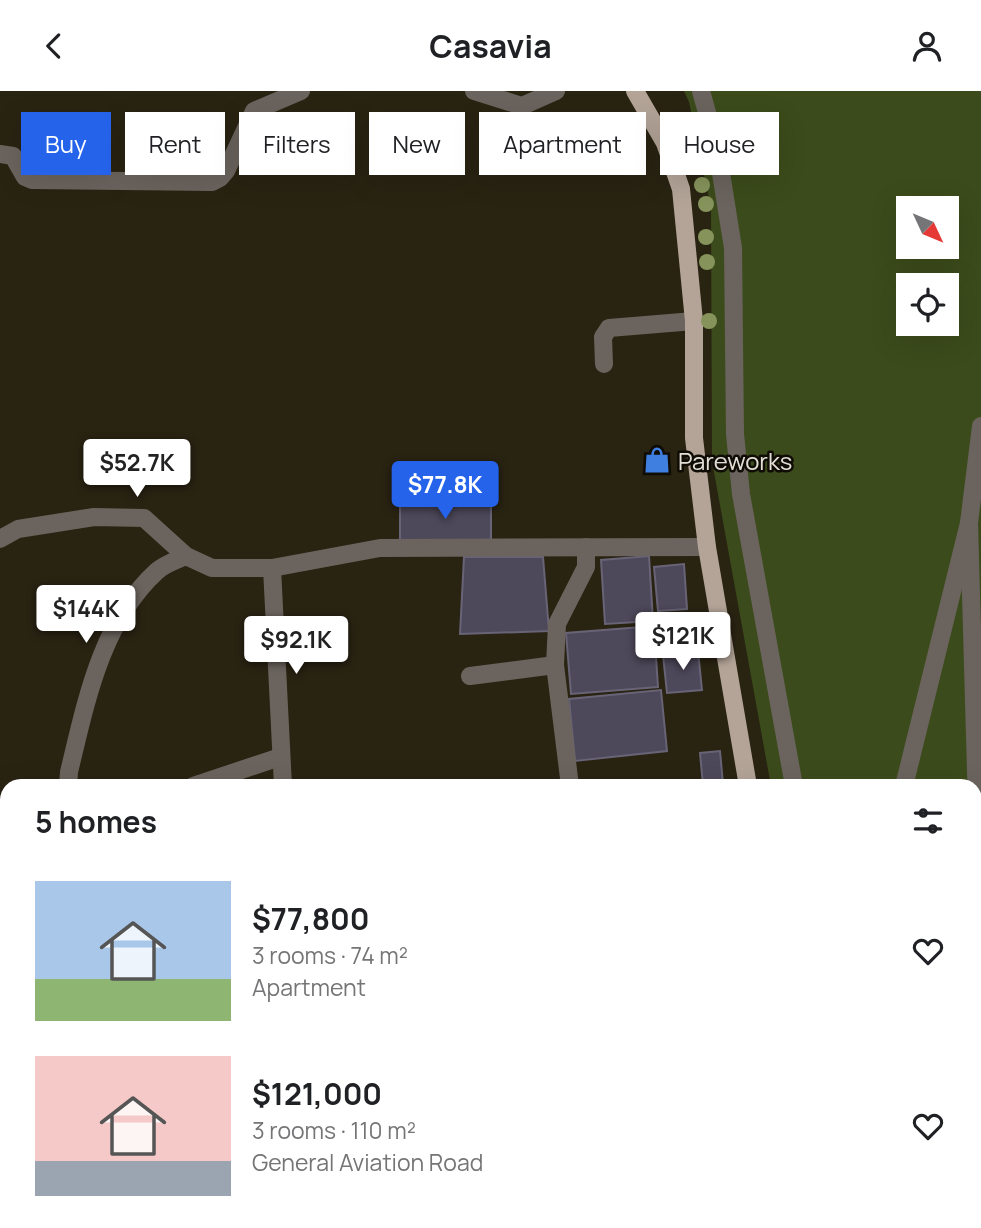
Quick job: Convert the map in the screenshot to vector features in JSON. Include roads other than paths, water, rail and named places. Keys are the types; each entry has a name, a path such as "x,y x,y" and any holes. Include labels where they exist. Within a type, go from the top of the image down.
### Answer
{"main road":[{"path":"635,91 664,143 681,189 694,321 694,439 707,547 747,779"}],"street":[{"path":"0,154 13,156 25,177 32,180 212,182 226,171 254,111 301,91"},
{"path":"474,91 522,106 556,91"},
{"path":"701,91 722,174 733,248 735,434 741,494 793,779"},
{"path":"604,364 603,337 609,328 694,321"},
{"path":"907,779 969,523 981,426"},
{"path":"0,539 18,529 94,517 144,518 186,556 212,568 272,568 380,548 707,547"},
{"path":"969,523 976,779"},
{"path":"569,779 555,665 557,624 586,567 586,547"},
{"path":"68,779 88,694 117,618 159,569 186,556"},
{"path":"272,568 282,779"},
{"path":"470,675 555,665"},
{"path":"214,779 280,757"}],"place":[{"name":"Pareworks","path":"657,460"}]}
